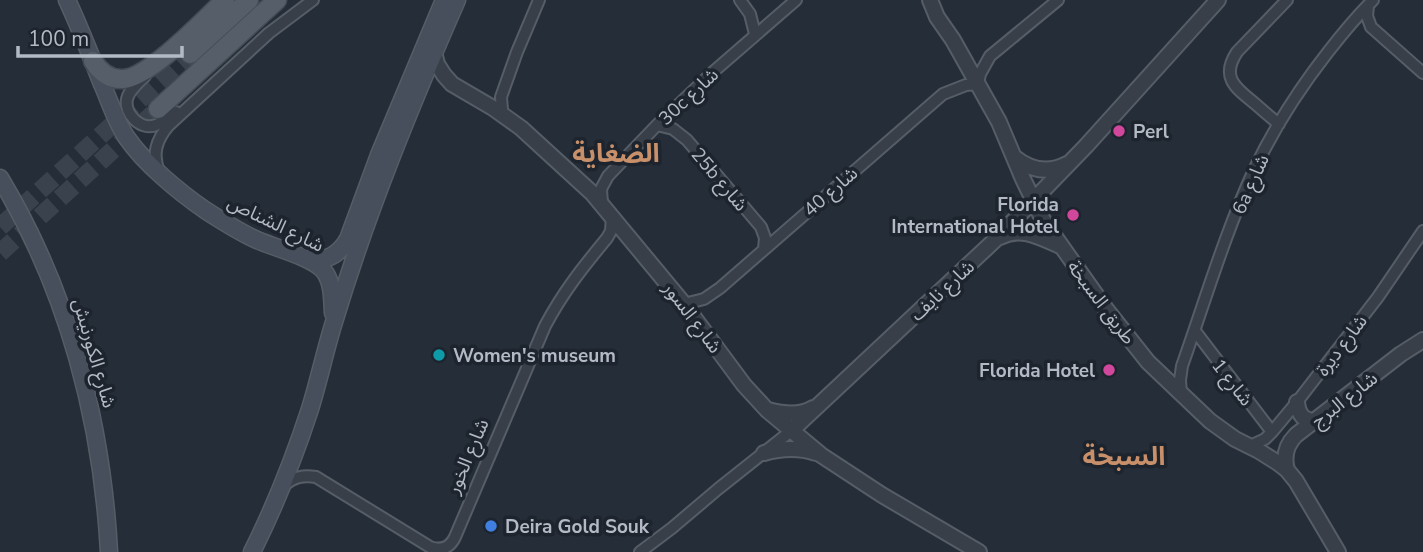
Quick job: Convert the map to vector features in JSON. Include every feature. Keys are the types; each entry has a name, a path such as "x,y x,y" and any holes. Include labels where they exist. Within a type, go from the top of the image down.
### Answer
{"main road":[{"name":"شارع الشناص","path":"67,0 126,137 159,172 203,209 253,238 307,259 323,271 332,289 333,323"},
{"path":"93,61 98,69 113,79 131,78 163,56 225,0"},
{"path":"190,54 249,0"},
{"path":"158,109 277,0"},
{"path":"307,259 327,259 336,254 348,239 383,144 444,0"},
{"path":"252,552 282,487 310,409 333,323 378,191 457,0"},
{"name":"شارع الكورنيش","path":"0,178 51,281 82,374 104,481 109,552"}],"street":[{"path":"159,172 155,152 162,133 269,33 313,0"},
{"path":"504,116 501,97 539,0"},
{"path":"740,0 750,14 755,34"},
{"name":"30c شارع","path":"601,204 603,182 657,125 755,34 796,0"},
{"name":"طريق السبخة","path":"930,0 937,17 999,122 1033,201 1106,309 1148,362 1181,395 1222,431 1287,470 1338,552"},
{"path":"978,84 980,74 990,56 1058,0"},
{"name":"شارع نايف","path":"640,552 791,431 995,240 1218,0"},
{"path":"1279,124 1235,87 1230,78 1230,69 1237,52 1287,0"},
{"path":"1371,2 1367,16 1371,27 1423,73"},
{"name":"6a شارع","path":"1181,395 1181,373 1236,212 1255,168 1308,79 1371,2"},
{"name":"شارع السور","path":"434,52 437,64 452,84 504,116 547,151 601,204 684,304 736,375 767,410 821,455 882,495 979,552"},
{"path":"163,56 129,93 127,108 131,116 144,125 156,125 197,98"},
{"name":"شارع 40","path":"684,304 712,294 933,101 954,89 978,84"},
{"name":"25b شارع","path":"657,125 681,134 708,165 761,227 765,237 764,249"},
{"path":"1014,157 1036,169 1048,170 1071,161"},
{"name":"شارع الخور","path":"282,487 298,477 316,477 430,547 443,549 451,545 545,326 578,272 607,238 612,223 611,216"},
{"name":"شارع ديرة","path":"1248,447 1265,439 1297,402 1423,231"},
{"path":"995,240 1006,234 1029,233 1061,246"},
{"name":"شارع 1","path":"1195,331 1272,432"},
{"name":"شارع البرج","path":"1287,470 1285,454 1291,440 1423,340"},
{"path":"1297,402 1302,417 1316,421"},
{"path":"767,410 805,413 817,406"},
{"path":"764,453 793,448 821,455"}],"tunnel":[{"path":"0,227 190,54"},
{"path":"0,253 158,109"}],"place":[{"name":"Perl","path":"1119,131"},
{"name":"Florida International Hotel","path":"1073,215"},
{"name":"Women's museum","path":"439,355"},
{"name":"Florida Hotel","path":"1109,370"},
{"name":"Deira Gold Souk","path":"491,526"}],"district":[{"name":"الضغاية","path":"616,153"},
{"name":"السبخة","path":"1124,456"}]}
